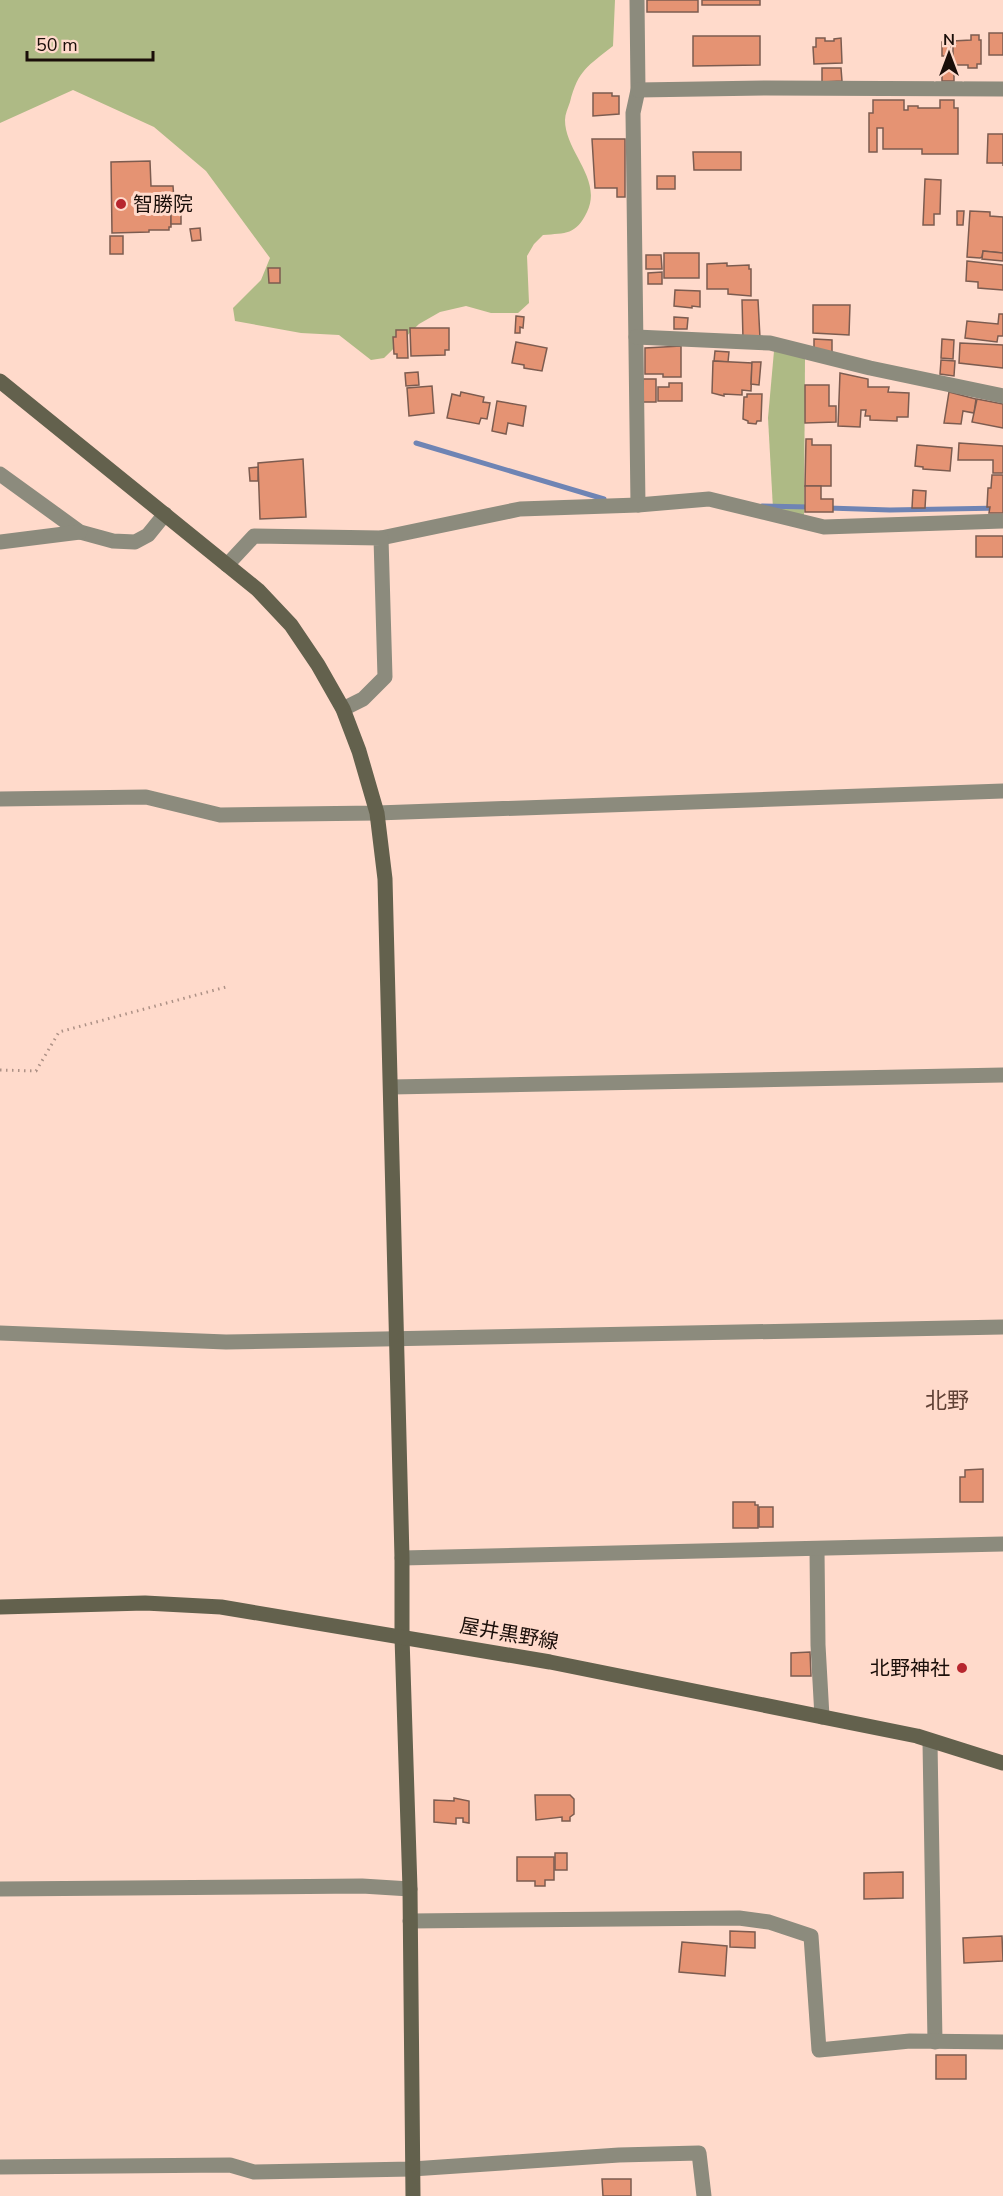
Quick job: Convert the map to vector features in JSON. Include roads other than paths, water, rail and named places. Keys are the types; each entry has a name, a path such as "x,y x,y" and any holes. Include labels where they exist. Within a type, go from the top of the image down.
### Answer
{"street":[{"path":"637,0 638,90 633,113 638,505"},
{"path":"638,90 1003,89"},
{"path":"636,336 770,343 870,368 1003,396"},
{"path":"0,381 258,590 291,625 318,665 343,709 359,751 377,813 385,879 391,1087 402,1637 410,1889 413,2196"},
{"path":"0,474 80,532 113,541 135,542 148,535 165,513"},
{"path":"227,565 254,536 381,538 520,509 638,505 709,499 824,527 1003,520"},
{"path":"0,542 80,532"},
{"path":"343,709 363,699 385,677 381,538"},
{"path":"0,799 146,797 220,815 377,813 1003,791"},
{"path":"391,1087 1003,1075"},
{"path":"0,1333 226,1342 1003,1327"},
{"path":"402,1558 1003,1544"},
{"path":"816,1549 822,1717"},
{"name":"屋井黒野線","path":"0,1607 145,1603 221,1607 550,1662 917,1736 930,1742 1003,1763"},
{"path":"930,1742 932,1930 936,1974 935,2042"},
{"path":"0,1889 362,1886 410,1889"},
{"path":"410,1921 739,1918 769,1922 811,1936 819,2050 910,2041 1003,2042"},
{"path":"0,2167 230,2165 254,2172 412,2169 619,2155 699,2153 704,2196"}],"waterway":[{"path":"416,443 604,499"},
{"path":"762,506 809,507"},
{"path":"828,508 890,510 1003,508"}],"place":[{"name":"智勝院","path":"121,204"},
{"name":"北野神社","path":"962,1668"}],"district":[{"name":"北野","path":"947,1401"}]}
